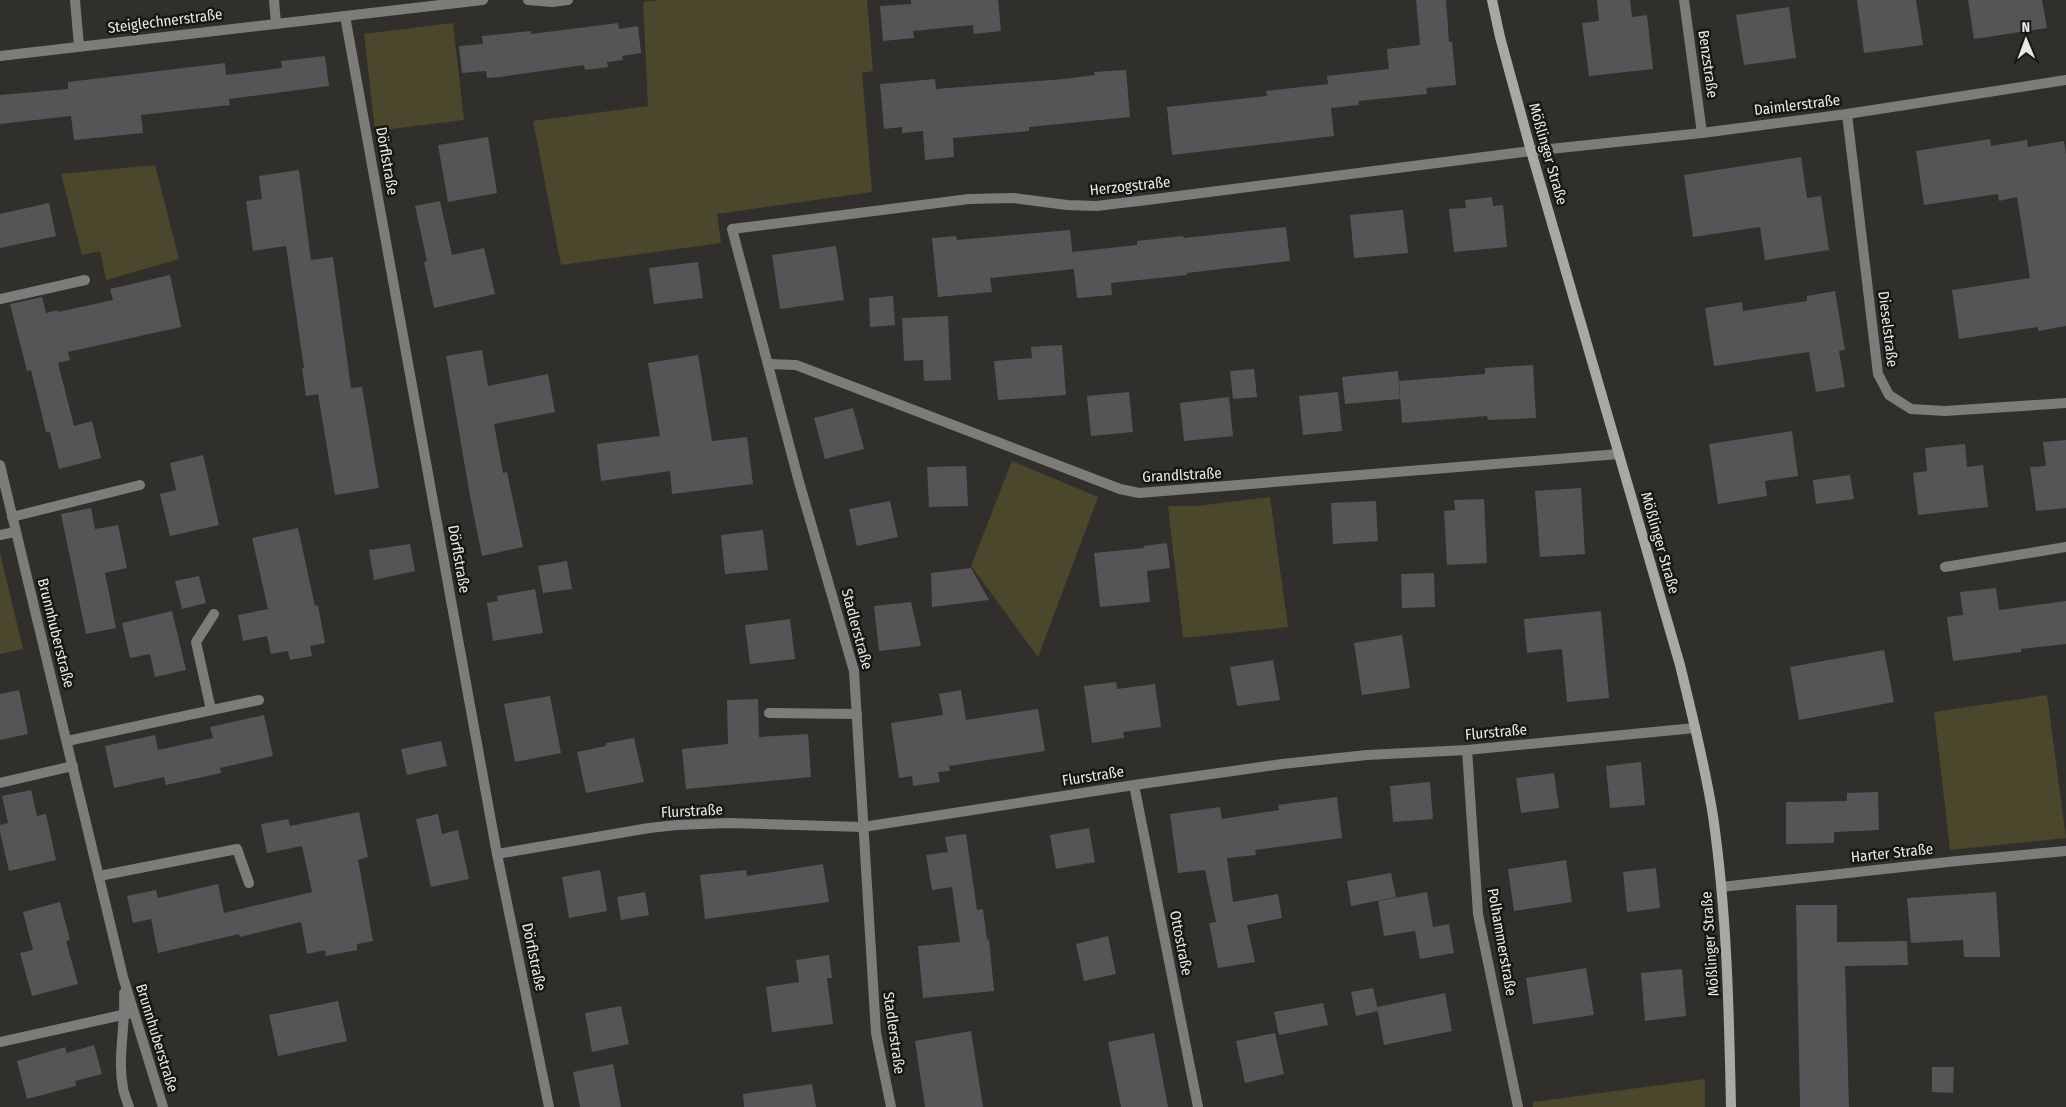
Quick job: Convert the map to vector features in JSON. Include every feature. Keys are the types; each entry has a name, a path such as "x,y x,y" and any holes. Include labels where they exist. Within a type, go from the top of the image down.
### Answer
{"street":[{"path":"75,0 79,46"},
{"path":"274,0 276,24"},
{"name":"Steiglechnerstraße","path":"0,56 483,0"},
{"path":"528,0 552,2 568,0"},
{"name":"Mößlinger Straße","path":"1492,0 1500,38 1531,150 1680,665 1695,728 1712,816 1722,887 1728,987 1731,1107"},
{"name":"Benzstraße","path":"1684,0 1702,133"},
{"name":"Dörflstraße","path":"345,16 497,854 550,1107"},
{"name":"Daimlerstraße","path":"1531,150 1702,133 1847,114 2066,80"},
{"name":"Dieselstraße","path":"1847,114 1878,374 1890,395 1911,409 1945,411 2066,404"},
{"name":"Herzogstraße","path":"732,229 969,199 1013,198 1067,205 1096,206 1531,150"},
{"name":"Stadlerstraße","path":"732,229 799,482 846,638 854,671 876,1033 891,1107"},
{"path":"0,299 84,280"},
{"name":"Grandlstraße","path":"768,364 796,365 1120,489 1139,493 1619,454"},
{"name":"Brunnhuberstraße","path":"0,465 123,977 129,1014 163,1107"},
{"path":"12,517 140,485"},
{"path":"0,535 15,532"},
{"path":"1945,566 2066,548"},
{"path":"210,710 196,642 214,614"},
{"path":"67,741 259,700"},
{"path":"769,713 857,714"},
{"name":"Flurstraße","path":"497,854 677,825 728,823 863,827 1282,764 1367,754 1467,750 1695,728"},
{"name":"Polhammerstraße","path":"1467,750 1478,914 1518,1107"},
{"path":"0,783 73,766"},
{"name":"Ottostraße","path":"1134,785 1198,1107"},
{"path":"99,876 238,849 249,883"},
{"name":"Harter Straße","path":"1722,887 2066,851"},
{"path":"0,1042 129,1014"},
{"name":"Brunnhuberstraße","path":"129,1014 122,1051 123,1089 129,1107"}],"shaded area":[{"path":"661,0 867,0 873,71 862,73 872,192 717,214 721,243 561,265 533,121 648,106 643,2"},
{"path":"453,23 464,120 375,131 364,34"},
{"path":"155,165 179,259 106,280 100,251 82,255 61,174"},
{"path":"1012,461 1098,497 1038,657 971,566"},
{"path":"1270,497 1288,627 1183,638 1168,506 1197,506"},
{"path":"0,553 23,649 0,654"},
{"path":"2047,695 2066,838 1950,850 1934,712"},
{"path":"1705,1079 1705,1107 1533,1107 1533,1102"}],"building":[{"path":"911,0 998,0 1001,31 974,34 973,25 913,31 914,38 883,41 880,6 911,4"},
{"path":"1416,0 1446,0 1449,42 1452,42 1456,85 1426,88 1427,94 1358,101 1359,105 1331,108 1334,136 1172,155 1167,107 1267,96 1266,91 1328,84 1327,76 1389,69 1387,49 1420,45"},
{"path":"1597,0 1630,0 1632,17 1647,15 1653,69 1589,76 1582,23 1599,21"},
{"path":"1857,0 1916,0 1923,45 1864,53"},
{"path":"1968,0 2042,0 2047,28 1974,39"},
{"path":"1789,7 1796,58 1744,65 1736,15"},
{"path":"618,23 619,29 638,26 641,53 622,56 623,60 607,62 608,67 585,70 584,65 487,78 486,71 462,73 459,46 483,44 482,36 531,31 531,34"},
{"path":"325,56 329,86 229,99 230,105 141,115 143,133 74,140 71,116 0,124 0,95 68,89 68,82 225,63 226,75 251,72 282,68 281,61"},
{"path":"1126,70 1130,117 1029,127 1029,131 953,138 954,157 925,160 923,131 902,133 902,127 884,129 880,84 935,79 936,89 1064,79 1095,75 1094,72"},
{"path":"488,137 497,193 448,202 438,145"},
{"path":"1990,139 1991,146 2027,140 2028,147 2064,141 2066,154 2066,326 2038,331 2038,327 1959,339 1952,290 2030,278 2017,197 1999,201 1998,194 1924,205 1916,151"},
{"path":"1801,157 1807,198 1821,196 1829,250 1765,260 1760,227 1693,237 1684,175"},
{"path":"299,170 311,260 333,257 351,388 362,387 379,488 335,495 318,394 306,396 302,368 304,368 286,246 253,251 246,201 262,199 259,176"},
{"path":"1492,197 1493,206 1503,205 1507,247 1454,252 1449,209 1466,208 1465,200"},
{"path":"440,201 452,255 484,248 495,294 434,308 424,262 427,261 415,206"},
{"path":"49,203 56,236 0,248 0,214"},
{"path":"1403,210 1408,253 1354,258 1350,215"},
{"path":"1286,227 1290,261 1111,283 1112,295 1077,298 1072,252 1137,245 1137,241"},
{"path":"1070,230 1074,269 990,278 992,292 938,297 932,238 956,236 957,240"},
{"path":"836,246 844,300 780,309 772,255"},
{"path":"698,262 703,298 654,304 649,268"},
{"path":"170,275 181,327 68,352 70,360 58,363 74,426 92,421 101,458 59,469 50,432 46,432 31,370 27,371 10,304 42,297 46,313 58,310 58,312 113,300 110,289"},
{"path":"1835,291 1845,350 1839,351 1845,387 1816,392 1809,352 1714,366 1705,308 1742,302 1743,311 1807,301 1807,296"},
{"path":"893,296 895,325 870,327 869,298"},
{"path":"948,316 951,380 924,381 923,360 904,361 902,318"},
{"path":"1062,345 1066,395 998,400 994,361 1032,358 1031,347"},
{"path":"482,350 488,386 548,374 555,412 494,424 503,473 507,472 523,547 482,556 446,356"},
{"path":"698,355 712,441 747,437 753,484 672,494 670,471 601,481 597,444 660,436 648,363"},
{"path":"1533,365 1536,418 1488,420 1487,416 1402,423 1399,381 1485,374 1485,368"},
{"path":"1254,369 1257,397 1233,399 1230,371"},
{"path":"1398,371 1400,399 1345,404 1342,377"},
{"path":"1129,392 1133,432 1091,436 1087,396"},
{"path":"1338,392 1342,431 1303,435 1299,396"},
{"path":"1229,397 1233,436 1184,441 1180,403"},
{"path":"853,408 864,449 825,459 814,418"},
{"path":"1792,431 1798,476 1765,481 1767,496 1718,504 1709,444"},
{"path":"2066,440 2066,508 2036,511 2030,467 2046,466 2043,442"},
{"path":"1965,444 1967,467 1983,465 1988,507 1918,515 1913,473 1927,471 1925,448"},
{"path":"203,455 219,525 170,536 160,494 176,490 170,463"},
{"path":"966,466 968,506 929,507 927,467"},
{"path":"1850,475 1854,499 1816,504 1813,480"},
{"path":"1581,488 1585,554 1540,557 1535,491"},
{"path":"1484,499 1487,563 1447,565 1444,511 1455,510 1454,500"},
{"path":"890,501 898,537 857,546 849,509"},
{"path":"1376,501 1378,541 1333,544 1331,503"},
{"path":"91,508 95,529 118,525 127,568 105,573 116,628 86,634 61,514"},
{"path":"298,528 315,606 318,605 325,643 310,646 312,656 290,660 288,651 271,654 267,636 243,641 238,615 268,609 252,538"},
{"path":"763,530 768,570 725,574 721,535"},
{"path":"1167,543 1170,568 1147,571 1150,602 1100,607 1094,553 1144,548 1144,546"},
{"path":"410,544 415,571 374,580 369,550"},
{"path":"567,561 572,589 543,593 538,566"},
{"path":"971,568 989,600 932,607 931,573"},
{"path":"1434,573 1435,607 1402,608 1401,574"},
{"path":"199,576 206,603 182,609 175,581"},
{"path":"1996,588 1999,610 2066,601 2066,644 2021,649 2021,652 1953,661 1947,617 1963,615 1960,592"},
{"path":"535,589 543,633 493,641 487,603 498,601 497,596"},
{"path":"911,602 921,646 879,651 874,606"},
{"path":"172,611 186,670 155,677 150,654 130,658 122,623"},
{"path":"1601,611 1609,698 1567,702 1562,649 1527,653 1524,619"},
{"path":"790,619 795,659 750,664 745,625"},
{"path":"1402,635 1410,688 1362,695 1354,643"},
{"path":"1884,650 1894,702 1799,720 1790,667"},
{"path":"1273,660 1280,700 1237,706 1230,667"},
{"path":"1116,682 1117,689 1155,684 1161,727 1123,732 1124,738 1092,743 1084,686"},
{"path":"19,690 28,734 0,740 0,694"},
{"path":"961,690 966,720 1038,709 1045,751 949,766 950,771 938,772 940,782 913,786 912,776 899,778 891,723 943,715 939,694"},
{"path":"550,696 561,753 515,762 504,704"},
{"path":"758,699 759,737 808,734 811,777 686,789 682,749 728,744 727,700"},
{"path":"264,715 273,756 220,768 221,773 166,785 164,777 114,788 105,746 155,735 158,750 213,738 210,727"},
{"path":"634,738 644,782 586,793 577,752 606,746 606,743"},
{"path":"441,741 447,766 407,775 401,749"},
{"path":"1641,762 1645,805 1610,808 1606,766"},
{"path":"1554,773 1559,808 1521,813 1516,778"},
{"path":"1430,782 1433,819 1393,822 1390,786"},
{"path":"31,790 37,816 46,814 56,860 9,871 0,832 0,825 8,823 2,796"},
{"path":"1878,792 1879,830 1834,832 1834,843 1786,844 1786,802 1847,801 1847,793"},
{"path":"1337,797 1342,838 1255,850 1256,855 1227,858 1233,902 1278,894 1282,918 1247,925 1255,962 1218,968 1209,923 1216,922 1205,870 1178,873 1170,814 1220,807 1222,819 1279,810 1278,805"},
{"path":"359,812 368,857 358,860 373,941 357,944 357,950 326,956 325,950 307,954 301,922 240,937 239,934 158,953 151,919 133,923 127,896 156,890 158,898 218,884 224,913 312,892 302,846 267,853 261,824 288,819 290,826"},
{"path":"438,814 442,834 458,830 469,879 431,887 416,819"},
{"path":"1089,828 1095,862 1056,869 1050,835"},
{"path":"966,834 977,910 983,909 987,940 989,939 994,991 923,998 918,946 960,942 952,887 932,890 926,855 948,852 945,837"},
{"path":"1566,860 1572,902 1514,911 1508,869"},
{"path":"823,864 829,902 705,919 700,875 746,870 747,876"},
{"path":"1656,868 1660,908 1627,912 1623,872"},
{"path":"600,870 607,911 569,918 562,877"},
{"path":"1391,873 1396,897 1351,906 1347,881"},
{"path":"645,892 649,915 621,920 617,897"},
{"path":"1427,892 1433,927 1449,924 1454,953 1420,959 1415,931 1384,936 1378,901"},
{"path":"1996,892 2000,957 1964,957 1963,940 1911,943 1907,898"},
{"path":"60,902 70,940 66,941 78,984 32,996 20,953 33,950 23,912"},
{"path":"1796,905 1837,905 1837,942 1907,941 1908,965 1845,966 1849,1107 1800,1107"},
{"path":"1108,936 1116,974 1084,981 1076,944"},
{"path":"829,955 832,978 827,978 833,1024 772,1032 766,987 799,982 796,960"},
{"path":"1586,968 1594,1015 1533,1024 1526,978"},
{"path":"1682,969 1686,1016 1645,1021 1641,973"},
{"path":"1373,988 1378,1011 1356,1016 1351,992"},
{"path":"1445,993 1452,1031 1384,1045 1377,1007"},
{"path":"338,1001 347,1041 278,1056 269,1015"},
{"path":"1323,1003 1328,1025 1279,1035 1274,1012"},
{"path":"621,1006 629,1044 592,1052 585,1013"},
{"path":"971,1031 983,1107 925,1107 915,1041"},
{"path":"1154,1033 1168,1107 1121,1107 1108,1042"},
{"path":"1275,1033 1284,1074 1245,1083 1236,1041"},
{"path":"94,1045 102,1074 75,1081 76,1086 27,1099 17,1061 65,1047 67,1053"},
{"path":"613,1064 621,1107 580,1107 573,1072"},
{"path":"1932,1067 1954,1067 1953,1093 1932,1092"},
{"path":"812,1084 816,1107 744,1107 743,1094"}]}
